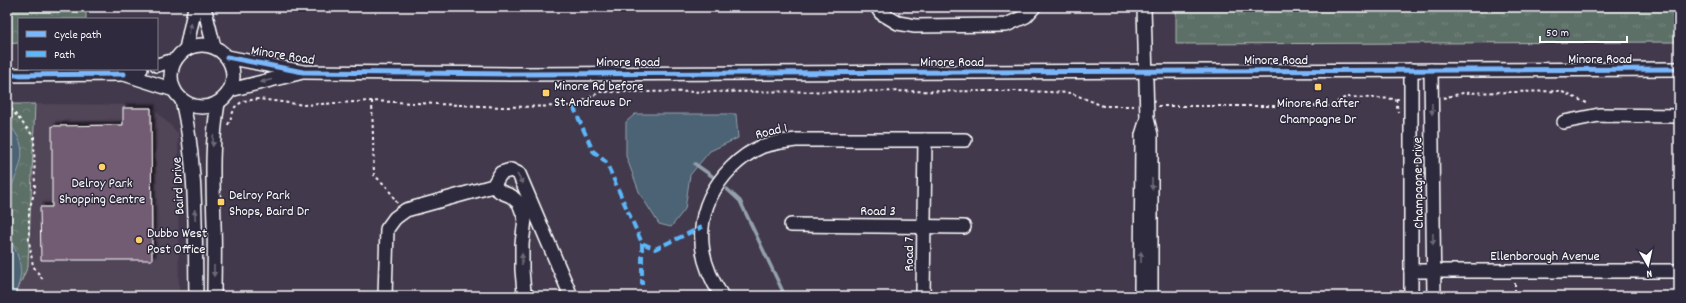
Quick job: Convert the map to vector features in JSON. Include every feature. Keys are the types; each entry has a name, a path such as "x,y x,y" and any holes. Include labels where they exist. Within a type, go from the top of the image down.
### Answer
{"street":[{"path":"186,49 195,7"},
{"path":"204,7 214,47"},
{"path":"877,7 881,13 898,23 915,26 1006,25 1026,16 1034,7"},
{"path":"1141,296 1147,165 1151,135 1147,112 1144,7"},
{"path":"124,74 178,95 190,105 200,107 209,106 218,103 225,98 233,82 231,64 227,57 214,47 204,45 186,49 175,60 171,70 171,80 178,95"},
{"name":"Minore Road","path":"227,57 303,72 539,74 1679,70"},
{"path":"158,65 175,60"},
{"path":"7,75 124,74 138,70"},
{"name":"Champagne Drive","path":"1411,70 1411,296"},
{"name":"Champagne Drive","path":"1431,70 1434,296"},
{"name":"Minore Road","path":"230,90 303,72"},
{"name":"Baird Drive","path":"178,95 188,125 191,152 195,228 196,296"},
{"path":"214,296 212,153 213,128 218,103"},
{"path":"1564,122 1599,116 1679,116"},
{"name":"Road 1","path":"722,296 712,280 706,264 702,246 702,227 706,208 712,192 722,178 748,154 762,147 796,140 965,140"},
{"name":"Road 7","path":"923,296 925,140"},
{"path":"1147,165 1151,296"},
{"path":"385,296 387,229 395,218 406,210 493,186 501,173 510,170 519,174 571,296"},
{"path":"493,186 500,192 511,196 519,203 525,219 522,244 522,270 524,292 528,296"},
{"path":"1411,186 1433,186"},
{"name":"Road 3","path":"791,225 964,227"},
{"name":"Ellenborough Avenue","path":"1411,271 1679,271"}],"path":[{"path":"228,128 235,107 244,101 259,99 304,105 372,101 503,107 573,106 600,92 1024,91 1071,93 1103,106 1147,112 1329,106 1346,97 1411,100"},
{"path":"1432,100 1463,93 1560,91 1586,104 1594,104"},
{"path":"372,101 374,175 387,187 402,212"},
{"path":"7,104 34,137 35,190 29,210 29,241 33,266 44,281"}],"shaded area":[{"path":"35,104 150,105 178,133 179,296 15,296 28,266"}],"green space":[{"path":"7,7 86,7 86,18 18,18 18,43 7,44"},
{"path":"1176,7 1679,7 1679,42 1176,44"},
{"path":"7,104 35,104 28,266 15,296 7,296"}],"water":[{"path":"635,114 736,114 738,138 710,151 690,175 685,209 671,227 659,224 640,194 626,156 626,122"},
{"path":"7,122 15,132 20,142 22,151 19,168 7,198"},
{"path":"7,234 20,264 20,279 14,296 7,296"}],"building":[{"name":"Delroy Park Shopping Centre","path":"123,108 151,108 152,260 41,260 40,207 52,207 52,126 123,125"}],"waterway":[{"path":"695,164 712,176"},
{"path":"727,189 740,201 785,296"}],"marked path":[{"path":"573,106 593,151 606,162 642,243 655,249 702,227"},
{"path":"642,243 642,285"}],"cycle path":[{"path":"227,57 303,72 516,74 1679,69"},
{"path":"7,75 124,74"}],"place":[{"name":"Minore Rd after Champagne Dr","path":"1318,87"},
{"name":"Minore Rd before St Andrews Dr","path":"546,93"},
{"name":"Delroy Park Shopping Centre","path":"102,167"},
{"name":"Delroy Park Shops, Baird Dr","path":"221,202"},
{"name":"Dubbo West Post Office","path":"139,240"}]}
